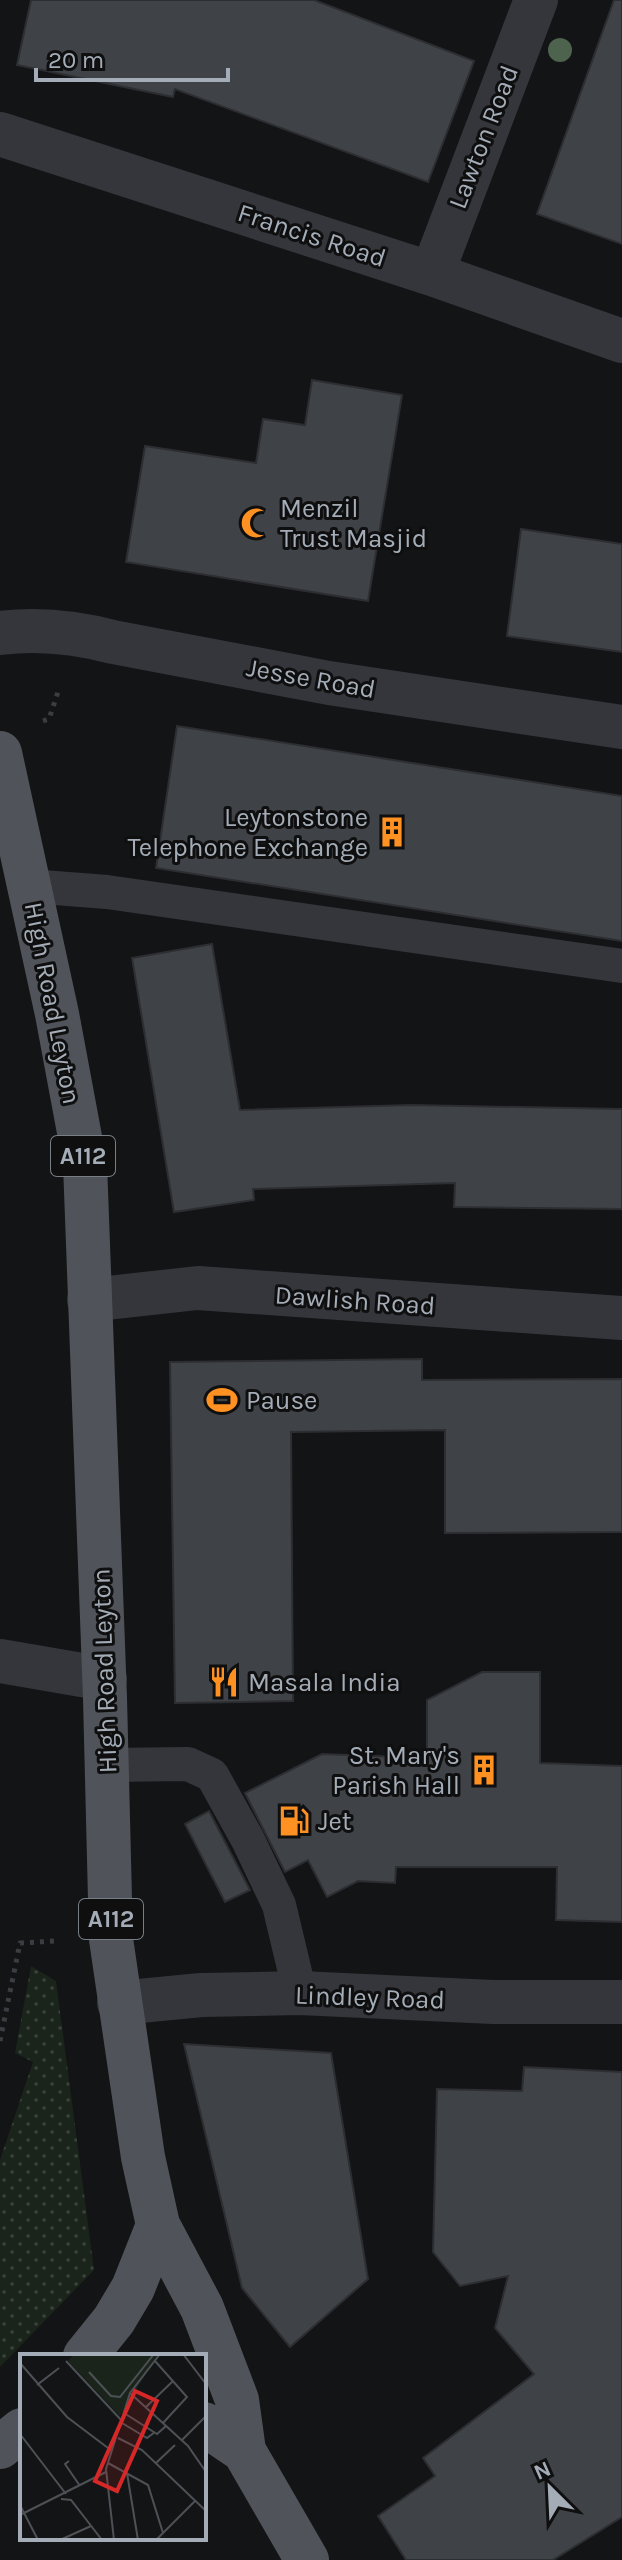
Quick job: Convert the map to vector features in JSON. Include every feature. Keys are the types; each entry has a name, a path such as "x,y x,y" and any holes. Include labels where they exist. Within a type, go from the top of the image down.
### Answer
{"main road":[{"name":"High Road Leyton","path":"0,753 18,872 57,1014 85,1164 105,1679 111,1939 143,2157 158,2225 202,2308 237,2400 244,2451 307,2560"},
{"path":"87,2354 114,2320 133,2288 158,2225"},
{"name":"A112","path":"206,2425 244,2451"},
{"path":"0,2447 20,2432"}],"street":[{"name":"Lawton Road","path":"432,274 536,0"},
{"name":"Francis Road","path":"0,134 432,274 622,341"},
{"name":"Jesse Road","path":"0,633 27,630 82,633 113,642 329,683 622,727"},
{"name":"Dawlish Road","path":"89,1300 198,1288 622,1318"},
{"path":"0,1661 105,1679"},
{"name":"Lindley Road","path":"119,2003 201,1995 300,1993 493,2002 622,2002"}],"lane":[{"path":"18,872 107,892 622,966"},
{"path":"107,1765 188,1764 212,1775 279,1905 300,1993"}],"path":[{"path":"0,2041 20,1943 111,1939"}],"shaded area":[{"path":"31,1966 56,1981 94,2270 0,2367 0,2160 33,2062 15,2053"}],"building":[{"path":"31,0 314,0 474,61 428,182 175,89 173,97 17,65"},
{"path":"614,0 622,0 622,244 537,214"},
{"name":"Menzil Trust Masjid","path":"312,380 402,395 368,601 126,562 145,446 256,463 263,419 305,425"},
{"path":"521,529 622,544 622,652 507,636"},
{"name":"Leytonstone Telephone Exchange","path":"177,726 622,796 622,941 156,868"},
{"path":"212,944 240,1110 411,1105 622,1109 622,1209 454,1207 455,1183 253,1189 254,1200 174,1212 132,958"},
{"path":"422,1359 422,1380 622,1379 622,1532 445,1533 445,1430 291,1432 293,1701 175,1703 170,1362"},
{"path":"482,1672 540,1672 540,1763 622,1766 622,1922 556,1920 557,1867 396,1867 395,1883 358,1881 327,1897 308,1860 285,1872 245,1793 322,1754 427,1758 427,1700"},
{"path":"209,1811 250,1890 225,1902 185,1824"},
{"path":"184,2044 331,2053 368,2279 290,2347 242,2288"},
{"path":"524,2067 622,2072 622,2517 553,2560 406,2560 378,2516 435,2476 423,2458 534,2374 495,2328 508,2276 460,2286 433,2252 437,2089 522,2091"}],"place":[{"name":"Menzil Trust Masjid","path":"256,523"},
{"name":"Leytonstone Telephone Exchange","path":"392,832"},
{"name":"Pause","path":"222,1400"},
{"name":"Masala India","path":"224,1682"},
{"name":"St. Mary's Parish Hall","path":"484,1770"},
{"name":"Jet","path":"294,1821"}]}
